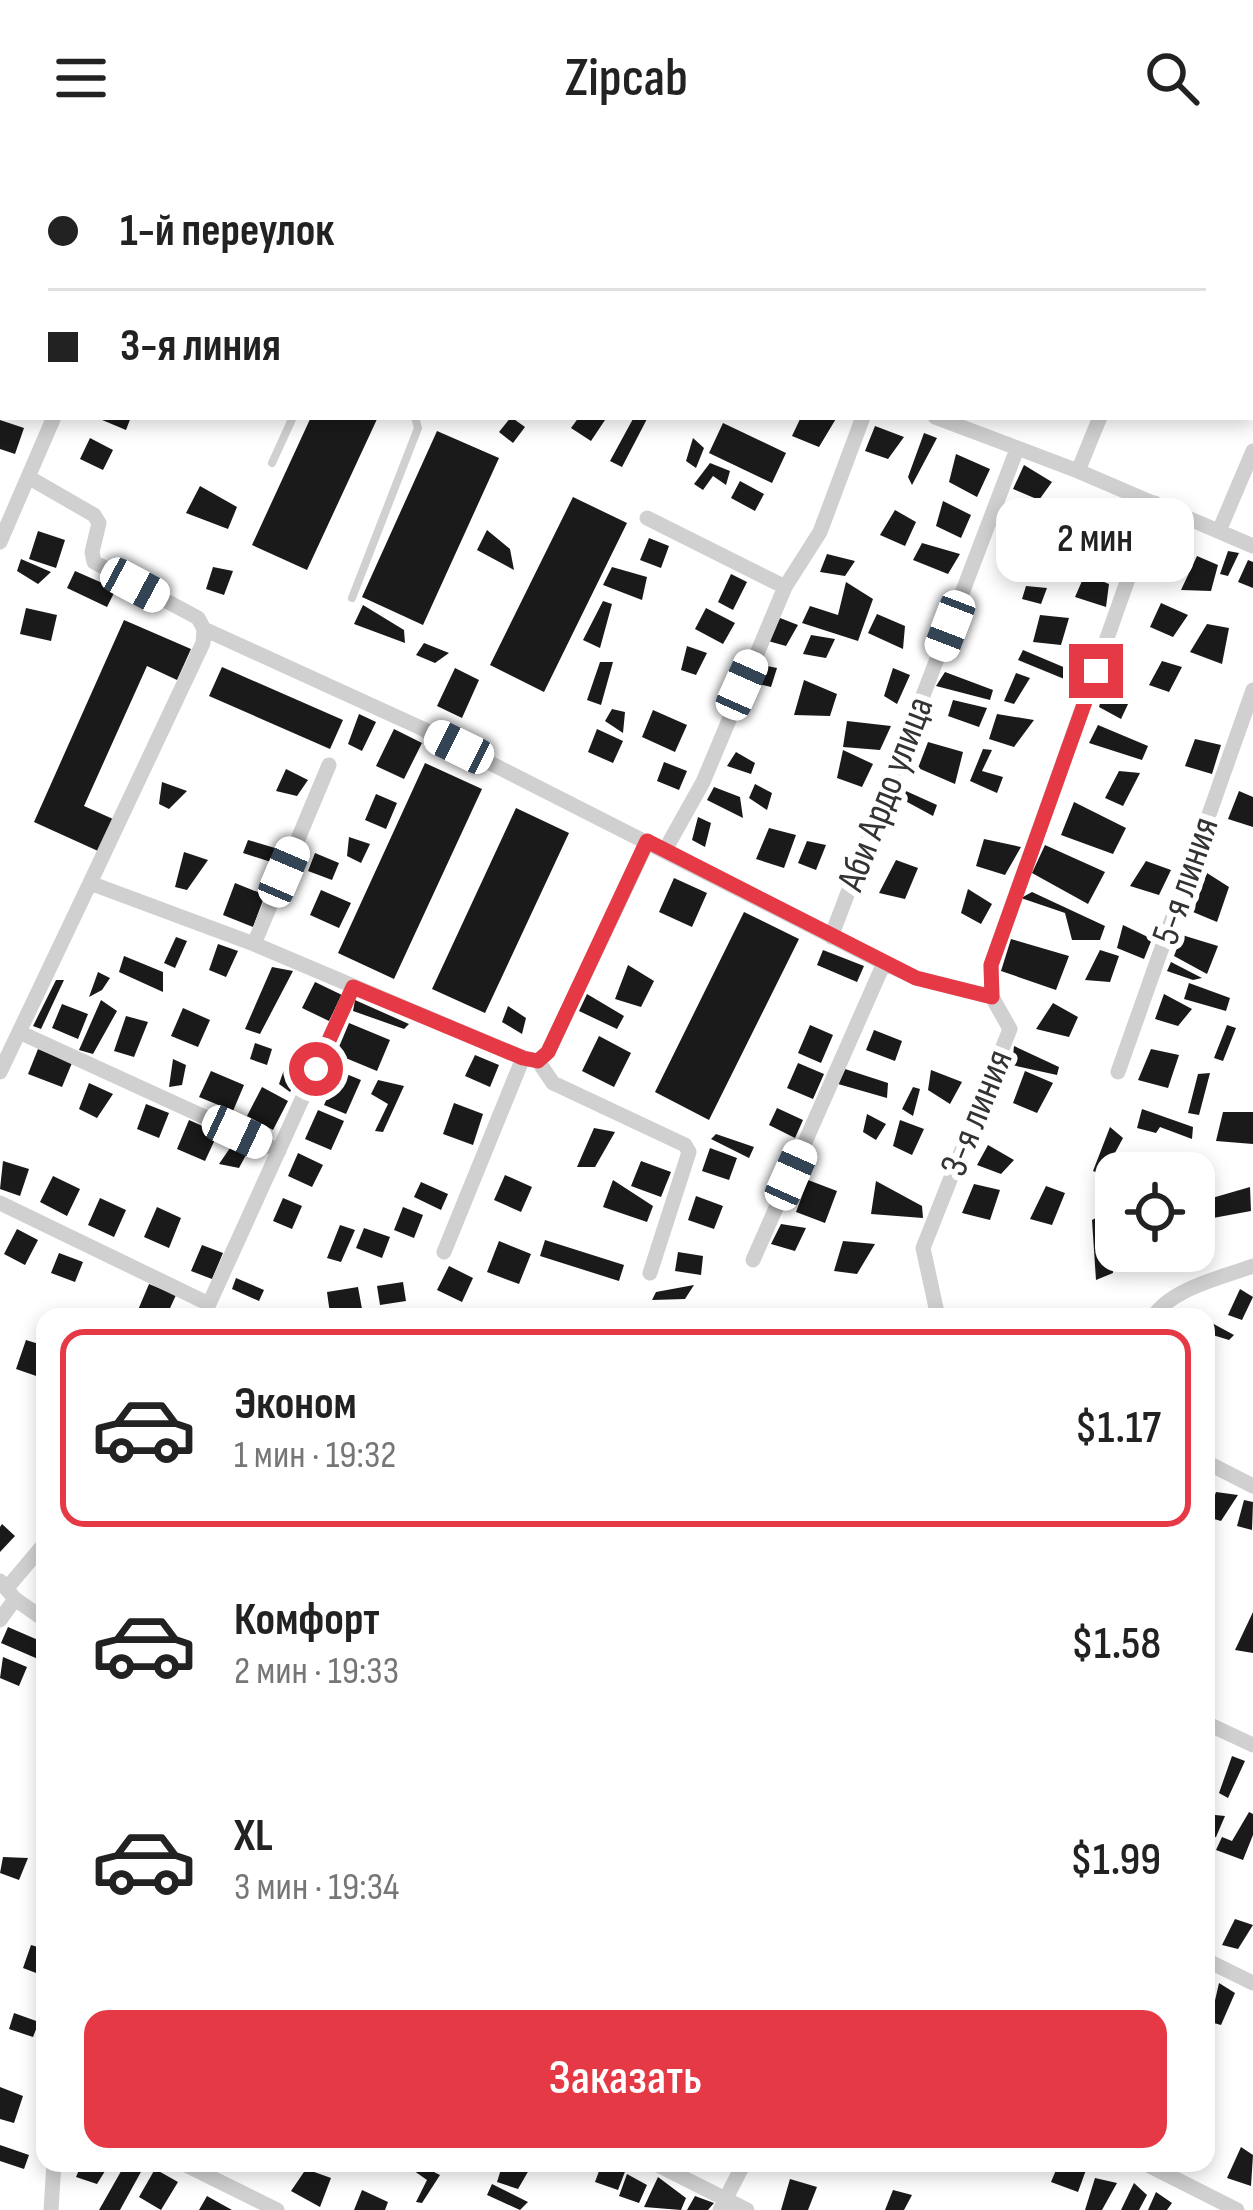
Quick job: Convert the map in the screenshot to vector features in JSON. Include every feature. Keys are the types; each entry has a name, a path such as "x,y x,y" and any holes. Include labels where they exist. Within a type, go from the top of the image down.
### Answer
{"street":[{"path":"0,542 53,420"},
{"path":"664,850 703,782 785,587 820,532 862,420"},
{"path":"953,420 1253,546"},
{"path":"1078,471 1099,420"},
{"name":"Аби Ардо улица","path":"831,937 1017,448"},
{"path":"1220,531 1253,451"},
{"path":"28,477 94,515 100,523 94,562 198,618 205,629 421,728 916,978 992,997"},
{"name":"3-я линия","path":"936,1308 923,1248 1010,1029 992,997 991,965 1155,503"},
{"path":"647,518 785,587"},
{"path":"0,1072 203,643 205,629"},
{"name":"5-я линия","path":"1118,1072 1253,691"},
{"path":"254,944 329,765"},
{"path":"444,1252 530,1060 548,1052 647,841"},
{"path":"90,883 254,944 530,1060 553,1083 686,1145 689,1152 650,1273"},
{"path":"753,1260 884,963"},
{"path":"0,1203 209,1304 353,987"},
{"path":"19,1032 279,1151"},
{"path":"1160,1308 1182,1294 1253,1266"},
{"path":"1215,1467 1253,1486"},
{"path":"0,1619 7,1590 36,1554"},
{"path":"7,1590 36,1613"},
{"path":"1215,1727 1253,1745"},
{"path":"1215,1965 1253,1984"},
{"path":"51,2210 53,2172"},
{"path":"200,2172 277,2210"},
{"path":"669,2172 723,2205 747,2210"},
{"path":"723,2205 740,2172"},
{"path":"1162,2172 1237,2210"}],"lane":[{"path":"272,463 292,420"},
{"path":"352,598 418,428 416,420"}],"building":[{"path":"0,420 24,428 15,454 0,449"},
{"path":"102,420 130,420 126,430"},
{"path":"310,420 377,420 307,570 252,545"},
{"path":"509,420 525,427 513,443 499,432"},
{"path":"577,420 605,420 591,441 571,428"},
{"path":"632,420 646,420 622,467 610,461"},
{"path":"800,420 835,420 819,447 792,436"},
{"path":"723,423 786,453 772,483 709,453"},
{"path":"875,426 904,437 888,459 865,451"},
{"path":"437,431 499,458 423,625 362,597"},
{"path":"924,433 937,438 912,485 908,477"},
{"path":"90,438 113,450 103,470 80,459"},
{"path":"693,438 704,448 696,468 686,461"},
{"path":"956,454 990,469 977,497 949,482"},
{"path":"710,463 730,471 726,485 713,476 703,490 694,484"},
{"path":"1024,465 1052,482 1039,500 1013,489"},
{"path":"740,481 764,494 755,511 731,498"},
{"path":"200,486 237,507 228,529 186,513"},
{"path":"573,497 627,523 544,692 490,665"},
{"path":"943,501 971,515 961,538 936,526"},
{"path":"1057,503 1074,510 1063,540 1041,536"},
{"path":"895,510 916,522 905,546 880,535"},
{"path":"1114,516 1138,522 1126,538 1106,534"},
{"path":"1164,527 1180,536 1176,551 1158,543"},
{"path":"487,530 510,549 514,570 477,550"},
{"path":"38,531 65,540 56,568 29,559"},
{"path":"649,538 669,546 661,568 640,560"},
{"path":"922,543 960,554 948,574 913,560"},
{"path":"1021,544 1045,552 1039,576 1018,574"},
{"path":"1228,551 1239,553 1228,576 1220,574"},
{"path":"827,554 855,561 845,576 820,572"},
{"path":"1090,556 1119,570 1112,575 1086,565"},
{"path":"1197,556 1218,565 1211,591 1181,590"},
{"path":"21,559 51,572 38,584 17,571"},
{"path":"1248,560 1253,562 1253,588 1238,582"},
{"path":"213,567 233,571 224,595 206,589"},
{"path":"612,567 647,577 642,600 603,585"},
{"path":"75,571 116,589 107,607 67,588"},
{"path":"731,574 747,582 733,610 718,602"},
{"path":"1085,574 1109,584 1106,607 1075,597"},
{"path":"846,582 873,599 858,641 802,623 810,606 838,615"},
{"path":"1026,586 1047,588 1041,604 1022,599"},
{"path":"603,601 612,604 600,648 583,640"},
{"path":"1161,603 1188,615 1173,637 1150,627"},
{"path":"363,605 404,630 405,643 354,624"},
{"path":"26,608 57,615 51,641 20,634"},
{"path":"706,608 735,623 723,644 695,629"},
{"path":"877,614 905,626 903,649 868,633"},
{"path":"1040,615 1069,618 1061,645 1033,642"},
{"path":"780,618 798,625 786,646 768,641"},
{"path":"124,620 191,649 177,680 147,666 84,806 113,819 98,851 34,822"},
{"path":"1207,624 1229,628 1222,664 1190,652"},
{"path":"811,635 835,639 826,658 803,654"},
{"path":"424,643 449,653 435,663 416,655"},
{"path":"687,646 707,653 696,675 681,670"},
{"path":"1023,650 1080,674 1074,683 1018,660"},
{"path":"1162,661 1182,667 1169,692 1149,685"},
{"path":"600,662 613,662 601,705 587,700"},
{"path":"757,664 777,668 771,687 746,681"},
{"path":"222,667 343,720 330,749 209,696"},
{"path":"455,668 479,680 462,718 437,706"},
{"path":"893,668 910,675 897,704 884,696"},
{"path":"945,672 993,690 990,700 936,686"},
{"path":"1016,673 1030,678 1014,704 1004,701"},
{"path":"804,680 837,694 830,716 794,715"},
{"path":"1104,689 1129,702 1121,719 1099,707"},
{"path":"953,700 987,708 979,727 948,716"},
{"path":"612,709 625,712 623,733 605,721"},
{"path":"653,710 687,725 675,752 642,737"},
{"path":"359,714 376,722 362,751 348,744"},
{"path":"997,714 1034,720 1014,747 989,739"},
{"path":"847,721 891,726 880,750 843,747"},
{"path":"1098,725 1148,746 1142,760 1089,743"},
{"path":"394,729 422,743 404,779 376,766"},
{"path":"597,729 623,741 613,763 588,752"},
{"path":"1195,739 1221,745 1212,774 1185,766"},
{"path":"928,742 963,752 955,784 918,768"},
{"path":"983,749 992,750 982,771 1003,777 997,793 970,781"},
{"path":"843,750 873,764 862,787 837,778"},
{"path":"736,752 755,763 751,774 727,766"},
{"path":"664,762 687,771 679,790 657,781"},
{"path":"425,763 482,789 394,979 338,953"},
{"path":"286,769 308,780 297,796 276,791"},
{"path":"1119,771 1140,773 1123,806 1105,798"},
{"path":"162,782 187,791 169,809 159,804"},
{"path":"755,784 772,793 767,810 749,798"},
{"path":"714,787 740,797 743,818 707,800"},
{"path":"906,791 937,805 933,816 898,797"},
{"path":"1239,791 1253,797 1253,827 1228,819"},
{"path":"376,794 397,803 386,829 365,820"},
{"path":"1074,802 1126,828 1113,854 1061,835"},
{"path":"516,808 569,833 485,1013 432,989"},
{"path":"698,817 711,823 705,847 692,840"},
{"path":"769,828 796,835 784,868 756,859"},
{"path":"349,837 370,844 361,863 347,856"},
{"path":"984,839 1021,847 1005,875 976,866"},
{"path":"248,840 275,848 271,862 243,853"},
{"path":"807,841 826,845 816,870 798,863"},
{"path":"1045,845 1105,872 1088,904 1032,873"},
{"path":"184,852 208,860 187,890 175,887"},
{"path":"315,853 339,863 332,880 308,871"},
{"path":"896,860 918,868 905,899 879,893"},
{"path":"1146,861 1171,870 1159,895 1130,886"},
{"path":"1207,873 1229,887 1217,922 1193,912"},
{"path":"674,878 707,893 692,927 659,912"},
{"path":"235,883 265,895 253,927 223,915"},
{"path":"968,889 992,904 981,924 961,913"},
{"path":"321,890 351,903 339,928 310,915"},
{"path":"1032,892 1105,926 1100,940 1072,940 1065,913 1021,898"},
{"path":"744,912 799,939 709,1120 655,1092"},
{"path":"1123,925 1152,939 1144,959 1117,948"},
{"path":"1182,935 1218,946 1207,974 1174,956"},
{"path":"176,937 187,941 175,968 164,963"},
{"path":"1011,939 1069,956 1056,990 1001,971"},
{"path":"218,944 238,951 226,977 209,970"},
{"path":"823,950 864,966 857,982 817,965"},
{"path":"1100,950 1119,956 1110,982 1085,980"},
{"path":"124,956 163,972 163,992 119,972"},
{"path":"1171,962 1202,978 1193,980 1167,971"},
{"path":"628,965 654,981 641,1007 615,999"},
{"path":"272,967 293,971 260,1034 245,1029"},
{"path":"98,972 110,978 89,997"},
{"path":"56,980 64,980 41,1029 33,1026"},
{"path":"315,982 342,995 329,1021 302,1008"},
{"path":"1189,983 1230,998 1226,1011 1184,999"},
{"path":"587,994 624,1016 617,1029 579,1011"},
{"path":"1164,994 1192,1009 1178,1026 1155,1019"},
{"path":"101,1000 117,1011 93,1054 79,1050"},
{"path":"355,1000 409,1024 404,1029 353,1011"},
{"path":"1053,1003 1078,1017 1069,1037 1036,1029"},
{"path":"62,1004 88,1014 78,1039 52,1028"},
{"path":"508,1006 526,1018 522,1034 502,1022"},
{"path":"183,1008 210,1020 198,1047 171,1036"},
{"path":"126,1016 148,1022 134,1057 114,1051"},
{"path":"349,1023 390,1040 377,1071 336,1054"},
{"path":"810,1025 833,1035 821,1063 798,1053"},
{"path":"1227,1025 1236,1028 1223,1061 1214,1058"},
{"path":"874,1030 902,1041 895,1061 866,1050"},
{"path":"599,1036 631,1053 614,1087 582,1071"},
{"path":"255,1043 272,1049 267,1065 250,1059"},
{"path":"1014,1046 1059,1067 1057,1075 1012,1065"},
{"path":"38,1049 72,1063 62,1087 28,1074"},
{"path":"1151,1049 1179,1055 1168,1088 1138,1080"},
{"path":"475,1055 499,1065 490,1087 465,1076"},
{"path":"173,1059 186,1065 182,1085 169,1087"},
{"path":"798,1063 824,1074 813,1099 787,1088"},
{"path":"286,1064 305,1069 290,1092 279,1084"},
{"path":"845,1069 888,1083 887,1098 838,1084"},
{"path":"931,1070 962,1082 950,1104 928,1090"},
{"path":"211,1071 244,1085 233,1111 199,1097"},
{"path":"339,1071 361,1080 346,1114 324,1105"},
{"path":"1025,1071 1053,1083 1037,1113 1013,1103"},
{"path":"1210,1073 1199,1115 1188,1113 1198,1074"},
{"path":"378,1080 404,1086 383,1132 375,1131 388,1104 371,1094"},
{"path":"89,1083 113,1094 97,1118 79,1109"},
{"path":"262,1087 288,1101 273,1130 247,1116"},
{"path":"913,1087 920,1089 913,1116 902,1109"},
{"path":"454,1103 483,1114 473,1145 443,1134"},
{"path":"146,1104 169,1113 159,1138 137,1129"},
{"path":"777,1108 803,1120 795,1138 769,1125"},
{"path":"1142,1109 1193,1127 1192,1139 1160,1127 1156,1133 1137,1128"},
{"path":"318,1110 344,1121 331,1150 305,1139"},
{"path":"1223,1112 1253,1112 1253,1144 1216,1141"},
{"path":"867,1114 886,1124 876,1140 863,1132"},
{"path":"189,1120 218,1133 205,1161 177,1149"},
{"path":"900,1120 924,1129 912,1155 893,1146"},
{"path":"1110,1127 1123,1138 1115,1152 1100,1152"},
{"path":"594,1128 615,1132 595,1167 577,1167"},
{"path":"716,1134 754,1147 749,1158 711,1139"},
{"path":"988,1145 1014,1160 1001,1174 977,1165"},
{"path":"230,1148 246,1155 239,1168 219,1164"},
{"path":"710,1148 737,1158 729,1180 702,1171"},
{"path":"298,1153 323,1165 312,1187 288,1176"},
{"path":"3,1161 29,1169 20,1196 0,1189"},
{"path":"641,1161 671,1172 661,1197 631,1186"},
{"path":"505,1175 532,1187 521,1212 494,1200"},
{"path":"53,1176 80,1189 67,1216 40,1202"},
{"path":"613,1180 653,1206 647,1222 603,1207"},
{"path":"808,1180 837,1191 825,1223 796,1212"},
{"path":"876,1181 922,1206 923,1218 871,1214"},
{"path":"421,1182 448,1194 441,1210 414,1197"},
{"path":"974,1184 1000,1190 990,1220 962,1213"},
{"path":"1046,1186 1065,1193 1052,1225 1030,1219"},
{"path":"1250,1187 1251,1211 1215,1218 1215,1197"},
{"path":"696,1196 723,1206 714,1229 688,1220"},
{"path":"100,1198 126,1210 114,1237 88,1225"},
{"path":"283,1198 302,1206 292,1229 273,1221"},
{"path":"157,1207 181,1218 169,1248 144,1237"},
{"path":"403,1207 423,1215 414,1238 394,1230"},
{"path":"781,1224 806,1228 795,1251 771,1244"},
{"path":"340,1225 355,1230 341,1262 327,1258"},
{"path":"364,1228 390,1237 382,1258 356,1248"},
{"path":"17,1229 38,1240 25,1265 4,1254"},
{"path":"545,1240 624,1265 619,1281 540,1256"},
{"path":"499,1241 531,1254 519,1284 487,1272"},
{"path":"843,1241 875,1244 857,1274 834,1271"},
{"path":"202,1245 223,1253 212,1279 191,1271"},
{"path":"678,1252 703,1256 701,1275 675,1271"},
{"path":"59,1253 83,1262 75,1282 51,1273"},
{"path":"449,1266 473,1278 462,1302 437,1290"},
{"path":"236,1278 264,1290 259,1301 232,1289"},
{"path":"403,1282 406,1301 380,1305 377,1286"},
{"path":"149,1284 176,1295 170,1308 139,1308"},
{"path":"694,1285 685,1299 652,1300 656,1292"},
{"path":"358,1287 362,1308 329,1308 327,1292"},
{"path":"1240,1289 1253,1297 1242,1320 1228,1315"},
{"path":"1215,1325 1234,1335 1229,1340 1215,1336"},
{"path":"26,1340 36,1343 36,1376 16,1369"},
{"path":"1215,1495 1238,1495 1221,1521 1215,1519"},
{"path":"1244,1500 1253,1502 1252,1530 1237,1526"},
{"path":"2,1524 15,1536 0,1552 0,1527"},
{"path":"1253,1612 1253,1653 1235,1650"},
{"path":"8,1627 36,1639 36,1658 1,1643"},
{"path":"3,1657 27,1667 19,1686 0,1678"},
{"path":"1232,1756 1245,1761 1228,1798 1219,1793"},
{"path":"1249,1812 1253,1835 1243,1860 1216,1850 1222,1837 1232,1841"},
{"path":"1215,1815 1225,1816 1216,1837"},
{"path":"3,1857 28,1858 19,1880 0,1873"},
{"path":"1235,1919 1253,1925 1238,1949 1222,1945"},
{"path":"31,1945 36,1946 36,1973 23,1968"},
{"path":"1219,1983 1235,1993 1221,2025 1215,2023"},
{"path":"14,2013 36,2021 33,2037 9,2029"},
{"path":"0,2087 23,2096 14,2123 0,2119"},
{"path":"0,2145 29,2155 24,2169 0,2161"},
{"path":"1241,2147 1253,2155 1251,2186 1227,2178"},
{"path":"78,2172 104,2172 97,2184 76,2177"},
{"path":"121,2172 141,2172 120,2210 99,2210"},
{"path":"153,2172 178,2182 161,2210 139,2197"},
{"path":"304,2172 331,2178 320,2207 291,2191"},
{"path":"416,2172 440,2175 422,2203 416,2202 427,2180"},
{"path":"500,2172 528,2172 518,2189 497,2182"},
{"path":"599,2172 625,2172 618,2190 595,2182"},
{"path":"1055,2172 1085,2172 1078,2192 1051,2182"},
{"path":"627,2174 647,2185 639,2203 619,2196"},
{"path":"658,2177 686,2198 681,2210 644,2207"},
{"path":"1095,2178 1117,2183 1102,2210 1085,2210"},
{"path":"790,2179 817,2187 808,2210 781,2210"},
{"path":"1134,2183 1147,2195 1139,2210 1121,2210"},
{"path":"492,2184 528,2202 520,2210 487,2195"},
{"path":"362,2190 388,2202 385,2210 354,2210"},
{"path":"893,2190 912,2195 904,2210 885,2210"},
{"path":"1156,2192 1172,2203 1167,2210 1148,2210"},
{"path":"207,2196 232,2210 199,2210"},
{"path":"695,2196 714,2203 708,2210 687,2210"}],"route":[{"path":"316,1069 353,987 538,1061 548,1052 647,841 916,978 992,997 991,965 1096,671"}]}
